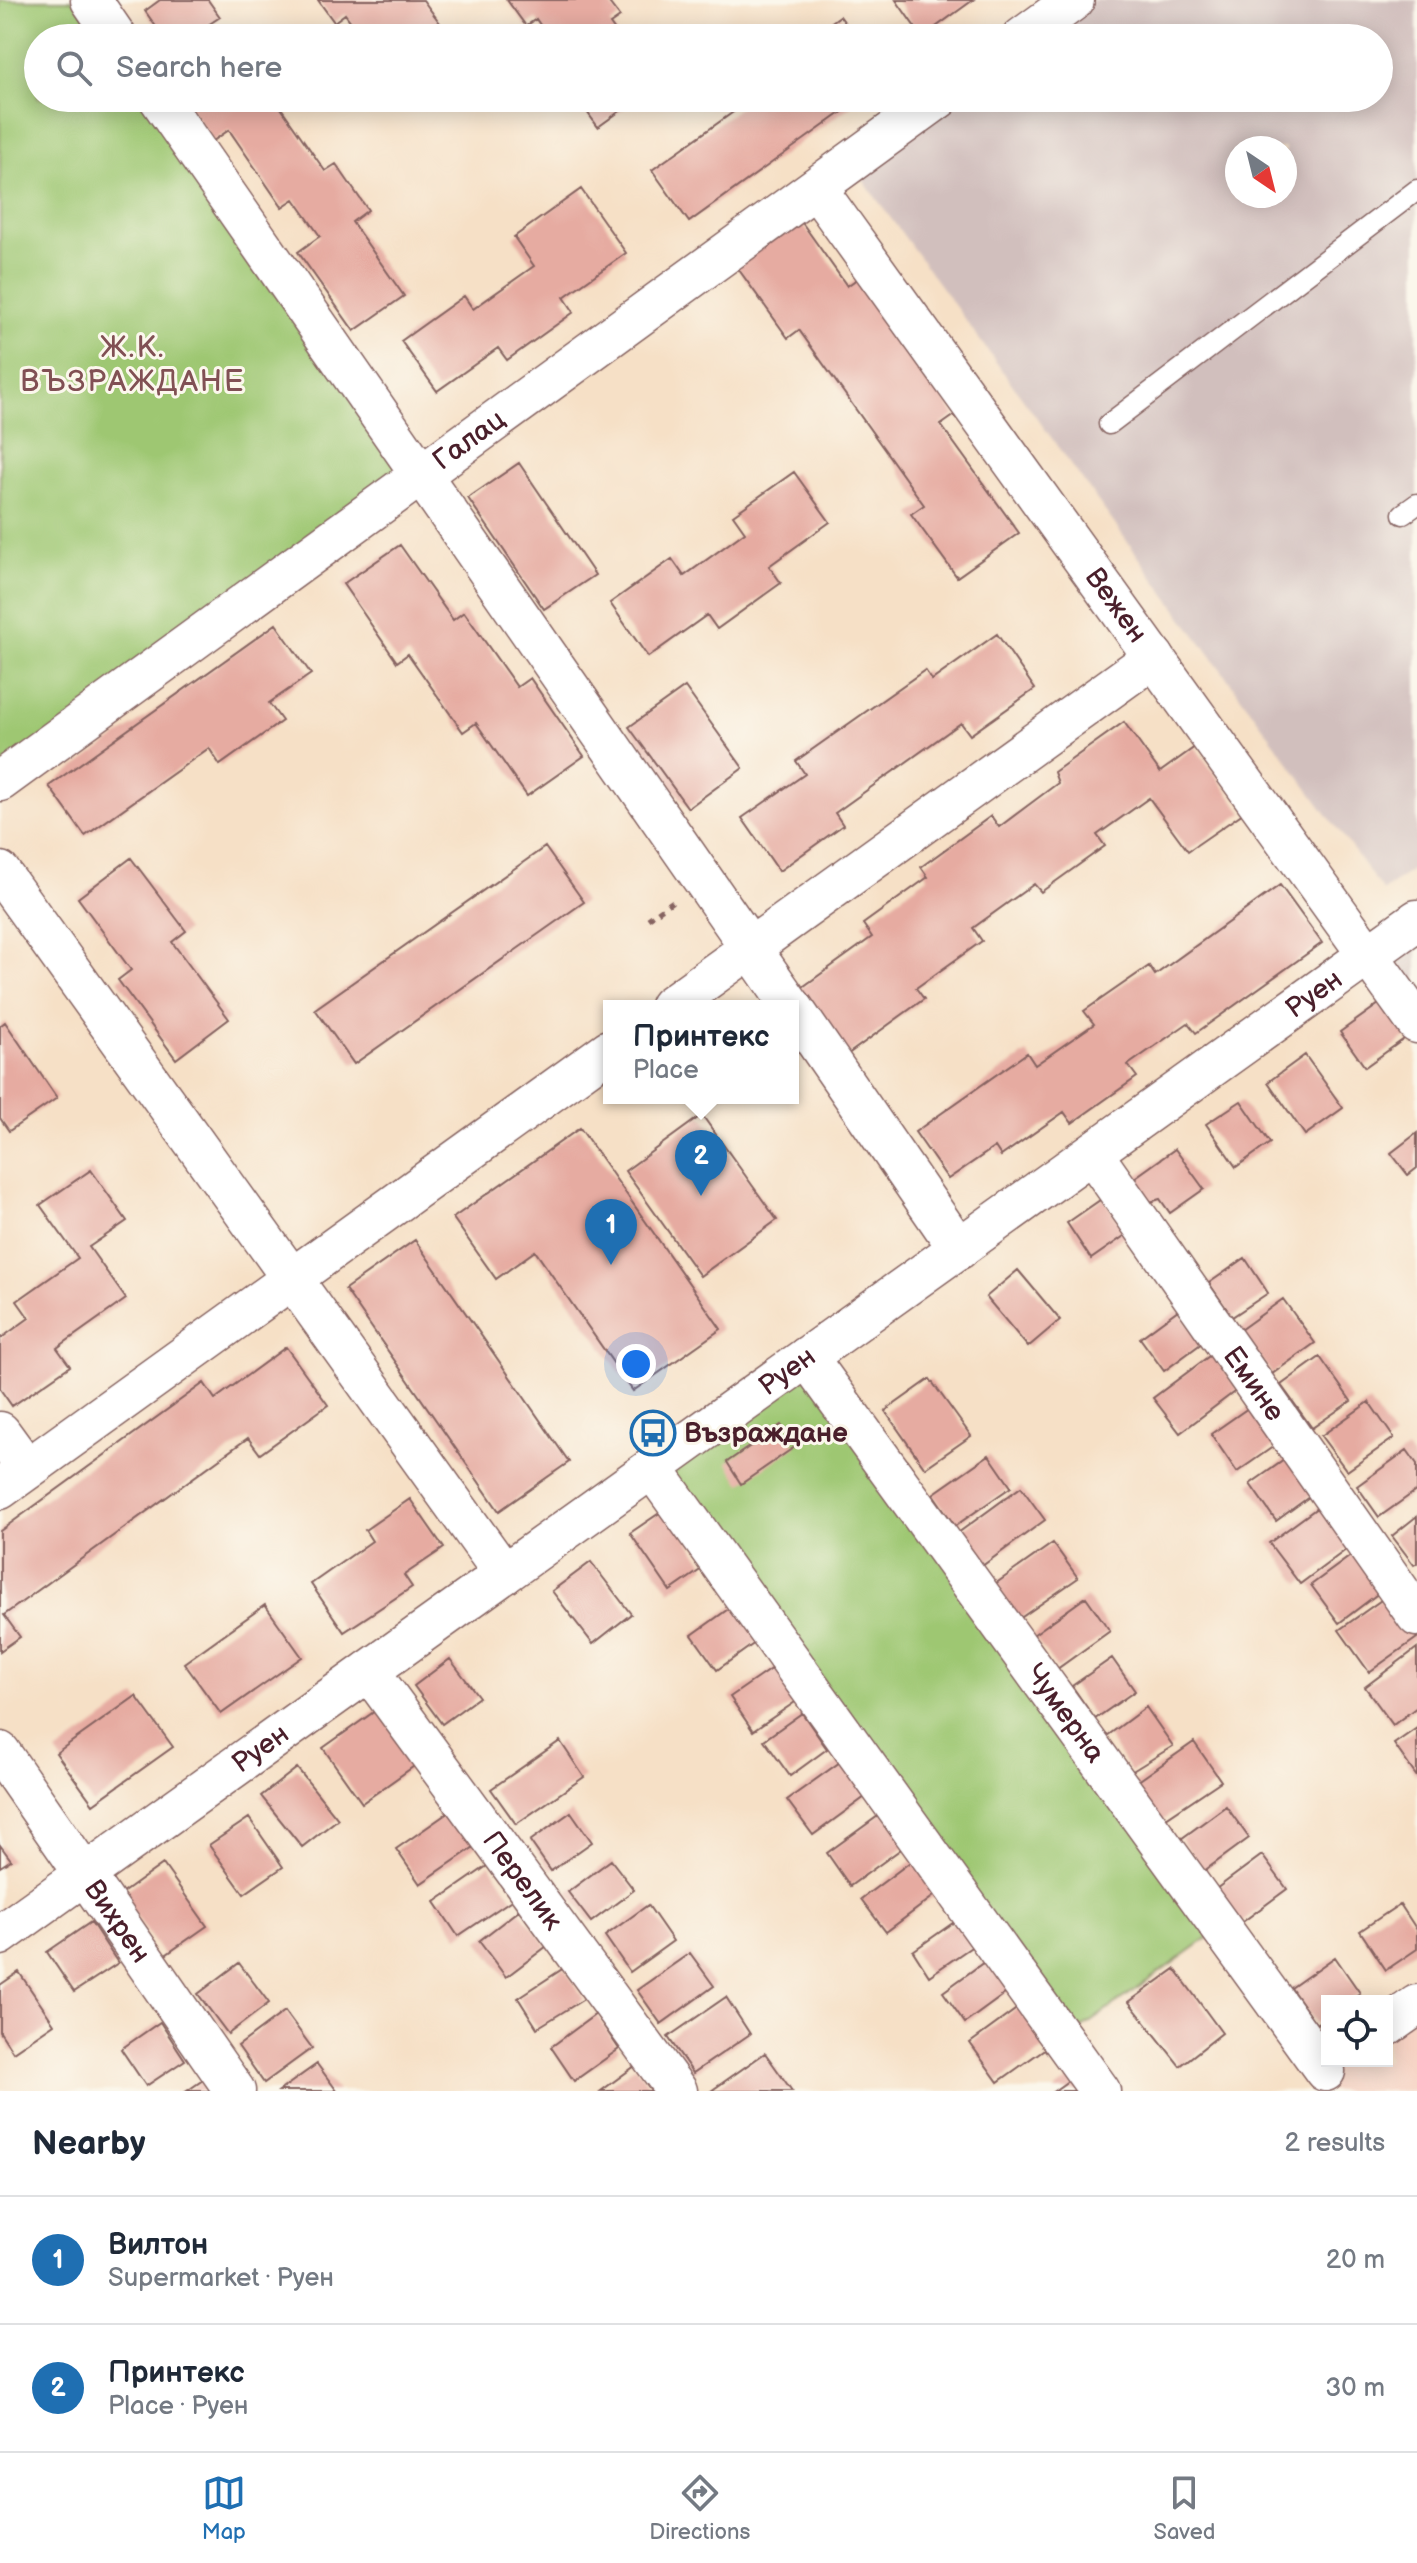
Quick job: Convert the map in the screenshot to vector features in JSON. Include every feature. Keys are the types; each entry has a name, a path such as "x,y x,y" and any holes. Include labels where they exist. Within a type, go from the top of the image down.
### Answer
{"street":[{"path":"91,0 107,24"},
{"path":"1041,24 1074,0"},
{"path":"169,112 787,1000"},
{"name":"Галац","path":"0,781 920,112"},
{"name":"Вежен","path":"816,188 1417,1023"},
{"path":"678,1000 1154,657"},
{"path":"0,872 504,1574"},
{"name":"Руен","path":"0,1935 1417,920"},
{"path":"799,1017 959,1249"},
{"path":"0,1432 14,1479 603,1054"},
{"name":"Емине","path":"1092,1153 1417,1616"},
{"name":"Чумерна","path":"807,1357 1320,2074"},
{"path":"652,1468 1100,2091"},
{"name":"Перелик","path":"369,1671 677,2091"},
{"name":"Вихрен","path":"0,1752 235,2091"},
{"path":"1393,2022 1417,2005"}],"lane":[{"path":"1109,424 1417,190"}],"shaded area":[{"path":"1092,0 1417,0 1417,866 1383,891 857,172 939,112 1393,112 1393,24 1059,24"},
{"path":"1417,920 1417,1023 1368,955"},
{"path":"1417,2005 1417,2091 1331,2091 1325,2071 1330,2067 1393,2067 1393,2022"}],"green space":[{"path":"0,0 91,0 107,24 24,24 24,112 169,112 423,474 0,781"},
{"path":"807,1357 1220,1929 1064,2041 652,1468"}],"building":[{"path":"160,0 208,0 220,17 210,24 154,24 145,11"},
{"path":"318,0 423,0 441,24 352,24 345,14 334,22"},
{"path":"507,0 607,0 620,17 610,24 539,24 536,19 525,24"},
{"path":"896,0 973,0 940,24 913,24"},
{"path":"840,16 846,24 829,24"},
{"path":"193,112 284,112 325,171 336,164 368,210 352,222 404,296 354,331 298,252 320,236 294,199 282,207 229,130 213,141"},
{"path":"587,112 619,112 598,127"},
{"path":"733,112 842,112 689,222 652,170"},
{"path":"581,189 626,253 564,297 574,312 507,360 498,348 437,391 401,341 464,296 473,309 534,266 514,237"},
{"path":"798,217 847,286 857,279 955,415 941,425 1019,533 957,577 911,514 924,505 799,330 788,338 734,263"},
{"path":"519,463 595,575 544,609 468,498"},
{"path":"794,472 830,522 769,566 781,583 717,629 707,615 648,657 610,603 672,559 684,576 745,532 733,515"},
{"path":"400,545 453,620 464,612 517,687 530,678 584,756 527,796 476,723 463,732 408,654 397,662 343,584"},
{"path":"276,624 311,674 269,703 282,721 220,765 209,748 85,836 49,786"},
{"path":"997,634 1035,689 970,735 961,723 835,813 843,825 779,871 742,818 805,774 796,761 925,670 932,680"},
{"path":"685,687 743,768 688,808 629,727"},
{"path":"1124,722 1160,772 1195,747 1243,813 1188,851 1149,798 1097,835 1105,846 1041,892 1034,884 973,928 982,941 916,988 924,999 848,1054 800,989 872,937 863,924 928,877 921,867 991,816 999,827 1058,783 1054,772"},
{"path":"545,847 584,902 354,1064 315,1009"},
{"path":"131,858 186,931 172,942 229,1019 176,1059 118,980 131,970 78,898"},
{"path":"1280,885 1322,943 1196,1033 1188,1023 1128,1065 1137,1077 1072,1123 1064,1112 1001,1156 995,1147 948,1179 915,1132 1027,1053 1035,1065 1094,1024 1084,1011 1149,966 1155,975"},
{"path":"1386,999 1411,1034 1365,1067 1340,1032"},
{"path":"5,1022 57,1098 9,1131 0,1118 0,1026"},
{"path":"1305,1055 1343,1108 1305,1135 1268,1082"},
{"path":"1241,1101 1270,1143 1236,1167 1206,1124"},
{"path":"702,1115 777,1220 700,1276 625,1171"},
{"path":"580,1128 721,1329 633,1391 535,1251 496,1279 453,1218"},
{"path":"1417,1133 1417,1168 1408,1175 1391,1153"},
{"path":"1175,1149 1204,1189 1170,1213 1160,1199 1150,1202 1133,1179"},
{"path":"91,1170 127,1221 89,1247 126,1299 57,1348 70,1366 12,1406 0,1389 0,1339 29,1318 17,1301 78,1258 40,1205"},
{"path":"1103,1198 1127,1234 1091,1259 1067,1223"},
{"path":"415,1240 569,1462 499,1511 345,1289"},
{"path":"1245,1258 1268,1293 1232,1317 1209,1283"},
{"path":"1018,1270 1060,1320 1028,1347 986,1297"},
{"path":"1283,1299 1315,1343 1272,1374 1240,1330"},
{"path":"1178,1310 1202,1343 1164,1371 1140,1338"},
{"path":"286,1347 328,1405 260,1454 248,1438 4,1615 20,1637 0,1651 0,1531 204,1383 215,1399"},
{"path":"1212,1354 1238,1389 1180,1433 1153,1398"},
{"path":"1320,1357 1351,1401 1312,1428 1281,1385"},
{"path":"930,1379 971,1436 925,1468 885,1411"},
{"path":"1369,1402 1394,1438 1347,1471 1321,1436"},
{"path":"1251,1406 1277,1444 1237,1472 1211,1434"},
{"path":"781,1425 796,1446 741,1484 727,1462"},
{"path":"1407,1450 1417,1464 1417,1490 1379,1517 1357,1486"},
{"path":"989,1455 1011,1487 955,1526 933,1494"},
{"path":"1287,1458 1313,1494 1276,1521 1250,1484"},
{"path":"1021,1487 1045,1520 982,1566 958,1533"},
{"path":"410,1499 444,1548 404,1575 412,1587 344,1632 311,1584 372,1541 365,1530"},
{"path":"1321,1505 1351,1546 1300,1584 1269,1543"},
{"path":"667,1508 706,1566 670,1591 630,1533"},
{"path":"1417,1516 1417,1563 1414,1565 1392,1536"},
{"path":"1053,1543 1078,1578 1019,1619 995,1584"},
{"path":"1356,1552 1384,1589 1339,1623 1311,1585"},
{"path":"591,1562 631,1614 593,1644 552,1591"},
{"path":"1387,1596 1417,1638 1369,1672 1339,1630"},
{"path":"1086,1597 1110,1631 1057,1669 1033,1635"},
{"path":"265,1605 302,1657 221,1714 184,1663"},
{"path":"734,1605 759,1640 717,1670 692,1635"},
{"path":"1417,1648 1417,1707 1393,1725 1365,1687"},
{"path":"1112,1658 1135,1691 1095,1719 1072,1686"},
{"path":"450,1659 479,1697 442,1724 414,1686"},
{"path":"775,1666 798,1700 753,1731 730,1697"},
{"path":"136,1696 173,1747 93,1804 56,1753"},
{"path":"1146,1707 1173,1746 1131,1772 1107,1736"},
{"path":"378,1709 417,1764 362,1803 323,1748"},
{"path":"802,1713 827,1749 790,1776 764,1740"},
{"path":"1417,1728 1417,1777 1394,1744"},
{"path":"560,1741 584,1777 516,1824 491,1789"},
{"path":"1194,1742 1221,1781 1160,1822 1134,1784"},
{"path":"843,1760 869,1794 813,1835 787,1800"},
{"path":"297,1768 338,1819 302,1847 261,1796"},
{"path":"1226,1806 1249,1838 1204,1871 1181,1839"},
{"path":"452,1810 477,1845 420,1884 396,1849"},
{"path":"885,1811 908,1844 850,1886 827,1853"},
{"path":"571,1812 592,1842 551,1871 530,1841"},
{"path":"249,1818 283,1867 244,1894 209,1845"},
{"path":"0,1845 11,1860 0,1867"},
{"path":"1262,1855 1287,1889 1241,1923 1216,1889"},
{"path":"917,1857 942,1890 886,1932 861,1899"},
{"path":"611,1860 634,1890 591,1922 568,1892"},
{"path":"163,1864 207,1926 164,1956 121,1894"},
{"path":"490,1864 513,1899 458,1936 435,1902"},
{"path":"1400,1904 1417,1930 1417,1949 1386,1970 1360,1931"},
{"path":"648,1905 673,1941 630,1972 605,1936"},
{"path":"519,1910 547,1946 506,1977 479,1941"},
{"path":"963,1916 980,1941 929,1976 913,1951"},
{"path":"91,1922 118,1963 74,1992 47,1952"},
{"path":"690,1953 714,1986 661,2024 637,1990"},
{"path":"991,1957 1013,1988 965,2023 943,1992"},
{"path":"1335,1957 1360,1993 1321,1995 1321,2020 1316,2024 1291,1988"},
{"path":"239,1963 269,2003 228,2034 198,1994"},
{"path":"564,1968 584,1999 537,2028 518,1998"},
{"path":"1175,1969 1222,2033 1180,2066 1129,2002"},
{"path":"19,1972 54,2024 13,2052 0,2032 0,1985"},
{"path":"726,1997 750,2034 693,2073 668,2037"},
{"path":"1022,2005 1050,2045 998,2082 970,2043"},
{"path":"285,2011 312,2048 264,2083 238,2046"},
{"path":"596,2014 619,2049 574,2081 551,2047"},
{"path":"160,2022 185,2060 146,2086 121,2049"},
{"path":"765,2053 792,2091 711,2091"},
{"path":"317,2064 337,2091 279,2091"},
{"path":"635,2066 653,2091 601,2091"},
{"path":"1075,2076 1086,2091 1054,2091"},
{"path":"206,2078 214,2091 187,2091"}],"place":[{"name":"Принтекс","path":"701,1196"},
{"name":"Вилтон","path":"611,1265"},
{"name":"Възраждане","path":"653,1433"}],"district":[{"name":"Ж.К. ВЪЗРАЖДАНЕ","path":"133,365"}]}
